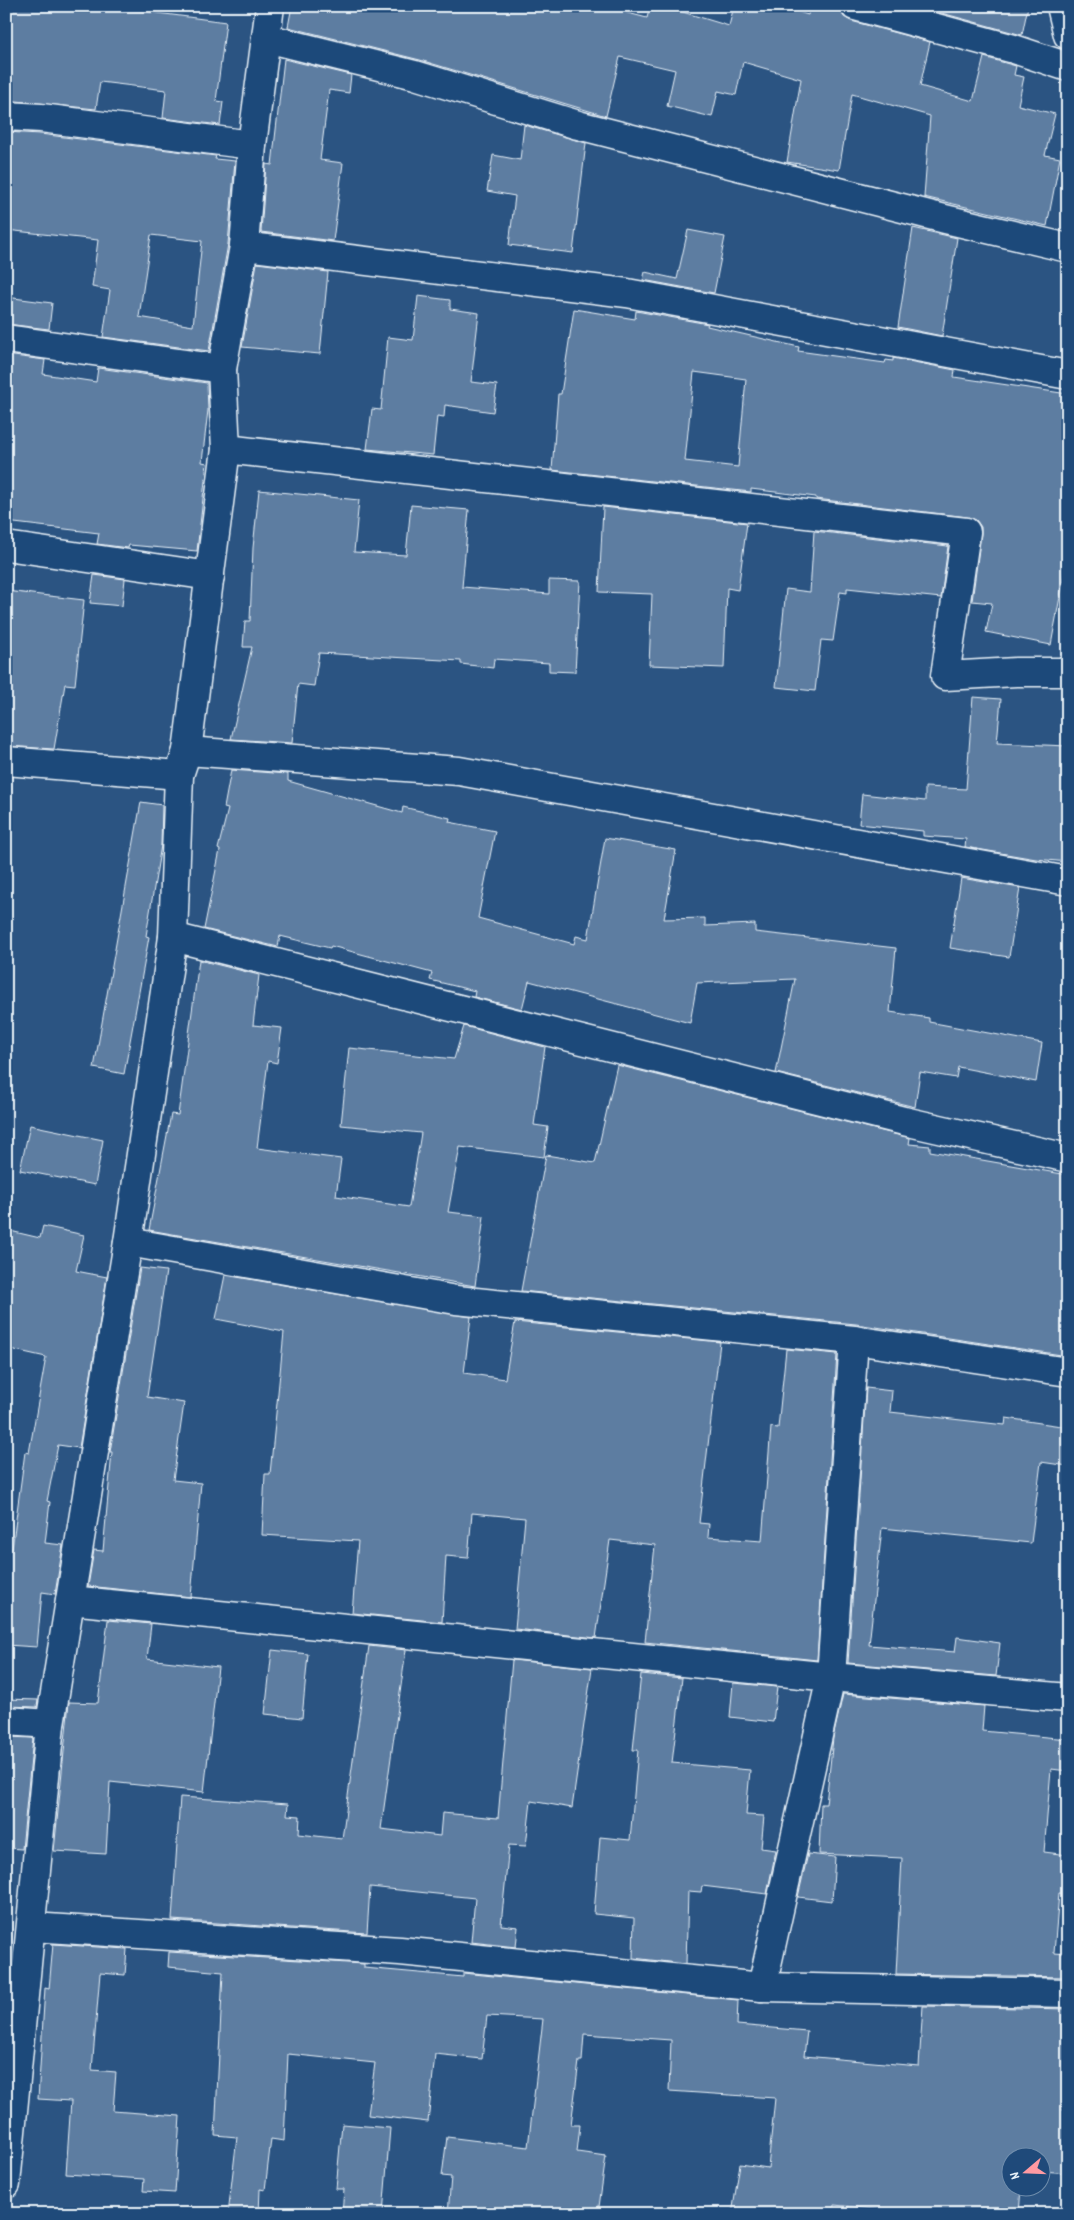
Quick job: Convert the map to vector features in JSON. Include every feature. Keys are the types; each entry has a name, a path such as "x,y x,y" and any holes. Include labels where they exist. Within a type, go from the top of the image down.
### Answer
{"street":[{"path":"6,2184 50,1724 128,1242 173,937 183,763 226,450 222,369 244,246 252,145 270,6"},
{"path":"855,6 1014,49 1068,67"},
{"path":"1061,6 1068,35"},
{"path":"266,38 415,75 578,124 945,219 1068,248"},
{"path":"6,116 41,118 252,145"},
{"path":"244,246 627,293 1068,375"},
{"path":"6,339 222,369"},
{"path":"226,450 966,532 945,676 1016,672 1068,672"},
{"path":"6,546 210,576"},
{"path":"6,761 183,763 459,771 1068,881"},
{"path":"173,937 904,1121 1068,1158"},
{"path":"128,1242 456,1300 854,1340 1068,1372"},
{"path":"762,1987 831,1677 854,1340"},
{"path":"70,1600 831,1677 1068,1698"},
{"path":"6,1721 50,1724"},
{"path":"32,1927 400,1951 762,1987 1068,1993"}],"building":[{"path":"6,6 104,6 226,22 216,101 223,102 220,125 163,118 166,90 100,82 96,109 6,100"},
{"path":"292,6 601,6 647,18 650,6 663,6 729,26 734,6 780,6 808,15 810,6 825,6 840,10 844,17 851,21 930,42 920,86 973,101 984,57 1016,66 1014,75 1024,77 1018,105 1055,114 1045,155 1060,158 1047,226 924,197 930,116 852,94 839,170 787,162 801,79 743,62 736,95 718,91 712,117 667,106 675,70 620,57 606,116 420,60 288,27"},
{"path":"916,6 1028,6 1022,35"},
{"path":"284,59 351,75 349,93 329,90 320,160 343,163 333,241 261,232 266,164 272,165"},
{"path":"524,125 586,143 573,253 509,245 515,196 487,191 493,155 520,160"},
{"path":"6,132 40,134 216,156 215,159 235,161 228,244 209,351 103,337 110,290 92,287 98,240 6,230","holes":["151,235 202,241 193,326 139,317"]},
{"path":"913,228 957,238 942,336 898,327"},
{"path":"688,230 725,237 714,293 643,280 645,272 677,279"},
{"path":"257,263 328,272 320,354 242,347"},
{"path":"418,296 450,300 450,309 479,313 471,382 497,385 493,412 445,405 444,417 437,416 433,455 367,449 372,409 381,410 388,337 413,340"},
{"path":"6,297 52,303 49,329 6,324"},
{"path":"574,309 635,319 636,311 708,324 707,326 799,347 798,351 885,363 886,360 893,361 893,358 955,370 954,377 1068,394 1068,554 1051,645 986,632 992,603 972,601 981,534 981,527 976,520 968,517 816,499 816,497 751,489 751,492 552,470 558,394 561,394","holes":["694,372 746,379 738,467 685,461"]},
{"path":"6,355 45,360 43,374 96,382 98,368 207,383 208,410 202,462 207,463 197,551 129,545 128,548 97,544 99,533 6,522"},
{"path":"259,490 359,500 354,552 406,555 411,505 469,510 462,587 549,594 549,580 580,581 575,672 549,671 549,663 494,659 493,668 461,664 461,661 319,653 314,686 298,684 292,743 231,739 252,647 243,647 245,621 250,621 253,548"},
{"path":"603,507 747,523 738,590 727,588 724,668 649,665 652,594 599,592"},
{"path":"814,531 948,546 941,598 847,588 847,593 840,592 833,641 821,640 815,691 776,687 786,589 810,592"},
{"path":"94,575 125,579 122,606 90,603"},
{"path":"6,591 84,600 75,685 65,684 54,749 6,746"},
{"path":"973,697 1001,699 997,743 1068,746 1068,862 1036,859 965,847 966,839 923,836 923,831 859,824 862,794 925,801 925,787 966,789"},
{"path":"231,770 288,774 288,781 402,813 403,807 450,818 449,822 495,831 478,918 574,944 576,936 588,939 605,838 676,850 664,919 705,918 705,926 755,924 755,932 896,948 890,1012 929,1018 929,1022 1042,1043 1036,1082 958,1067 956,1078 920,1072 915,1107 776,1073 795,979 697,983 690,1023 529,981 522,1009 474,997 475,991 430,980 432,973 331,946 330,948 280,936 278,947 204,929 220,850 218,849 228,809 224,808"},
{"path":"141,802 162,805 161,845 146,936 149,937 124,1074 94,1068"},
{"path":"961,878 1020,888 1009,957 950,948"},
{"path":"199,960 259,975 253,1025 282,1028 277,1063 268,1061 257,1148 341,1159 336,1196 409,1207 421,1133 341,1125 349,1048 454,1059 464,1026 545,1047 534,1125 548,1127 544,1157 460,1147 448,1212 484,1216 475,1286 149,1230 171,1114 178,1115"},
{"path":"617,1065 910,1138 909,1144 930,1146 930,1151 1068,1175 1068,1356 856,1324 521,1291 546,1155 595,1163"},
{"path":"30,1125 103,1140 95,1185 20,1170"},
{"path":"43,1226 84,1235 76,1271 107,1277 79,1448 58,1445 47,1501 50,1502 45,1543 63,1545 55,1594 42,1592 37,1647 6,1645 6,1548 12,1549 25,1452 29,1453 46,1357 6,1348 6,1230 40,1238"},
{"path":"140,1268 166,1271 147,1397 184,1403 173,1480 201,1483 191,1597 88,1586 94,1550 103,1551 112,1452 110,1452"},
{"path":"225,1275 471,1317 464,1373 505,1379 515,1322 720,1342 699,1523 709,1524 708,1537 762,1541 771,1427 778,1428 786,1349 837,1354 817,1660 645,1642 655,1545 610,1540 596,1638 515,1629 525,1518 472,1513 468,1558 446,1556 442,1622 352,1613 358,1541 262,1535 265,1474 270,1474 284,1332 216,1319"},
{"path":"866,1388 892,1391 890,1412 1005,1425 1006,1418 1068,1427 1068,1466 1041,1462 1031,1543 882,1528 869,1645 955,1652 957,1637 1000,1643 996,1676 848,1663"},
{"path":"108,1620 151,1624 147,1659 218,1667 204,1792 110,1782 106,1854 54,1851 69,1702 98,1703"},
{"path":"369,1646 406,1650 381,1829 440,1836 442,1813 498,1818 512,1660 592,1668 572,1808 531,1801 526,1846 509,1845 501,1925 518,1927 516,1947 471,1942 475,1898 370,1887 367,1933 172,1920 180,1797 288,1804 287,1815 300,1816 299,1834 342,1839"},
{"path":"272,1650 308,1654 302,1718 265,1714"},
{"path":"641,1674 682,1678 672,1763 750,1770 746,1815 764,1816 761,1848 776,1850 767,1894 702,1886 701,1892 688,1891 686,1964 633,1958 634,1918 594,1914 600,1837 630,1840 638,1750 633,1750"},
{"path":"733,1683 777,1687 773,1722 730,1717"},
{"path":"843,1694 984,1706 982,1731 1068,1739 1068,1771 1051,1769 1044,1852 1068,1855 1068,1894 1059,1893 1054,1953 1068,1954 1068,1977 896,1974 902,1858 819,1854 821,1804 826,1804 833,1738"},
{"path":"6,1699 38,1700 37,1707 6,1706"},
{"path":"6,1737 33,1738 22,1849 6,1848"},
{"path":"808,1854 835,1857 832,1901 798,1897"},
{"path":"53,1944 127,1949 125,1975 100,1973 92,2070 116,2072 113,2111 180,2116 175,2193 143,2191 144,2179 66,2174 71,2101 38,2099 45,1988 49,1989"},
{"path":"169,1952 364,1964 364,1968 463,1977 463,1973 738,2000 737,2025 807,2031 804,2056 919,2066 923,2006 1068,2009 1068,2058 1062,2110 1068,2110 1068,2173 1052,2172 1052,2148 1002,2148 1002,2198 1020,2198 1019,2214 895,2214 895,2211 834,2205 833,2214 732,2214 740,2164 768,2168 775,2098 669,2091 671,2040 584,2034 582,2061 579,2061 571,2125 580,2125 577,2152 606,2156 598,2214 448,2214 451,2177 442,2176 447,2137 528,2147 543,2019 487,2016 482,2059 435,2054 428,2122 368,2115 375,2063 288,2054 284,2141 271,2139 265,2190 260,2189 259,2214 228,2214 237,2137 215,2135 223,1972 168,1967"},
{"path":"342,2124 390,2128 383,2214 342,2214 344,2189 336,2189"}]}
